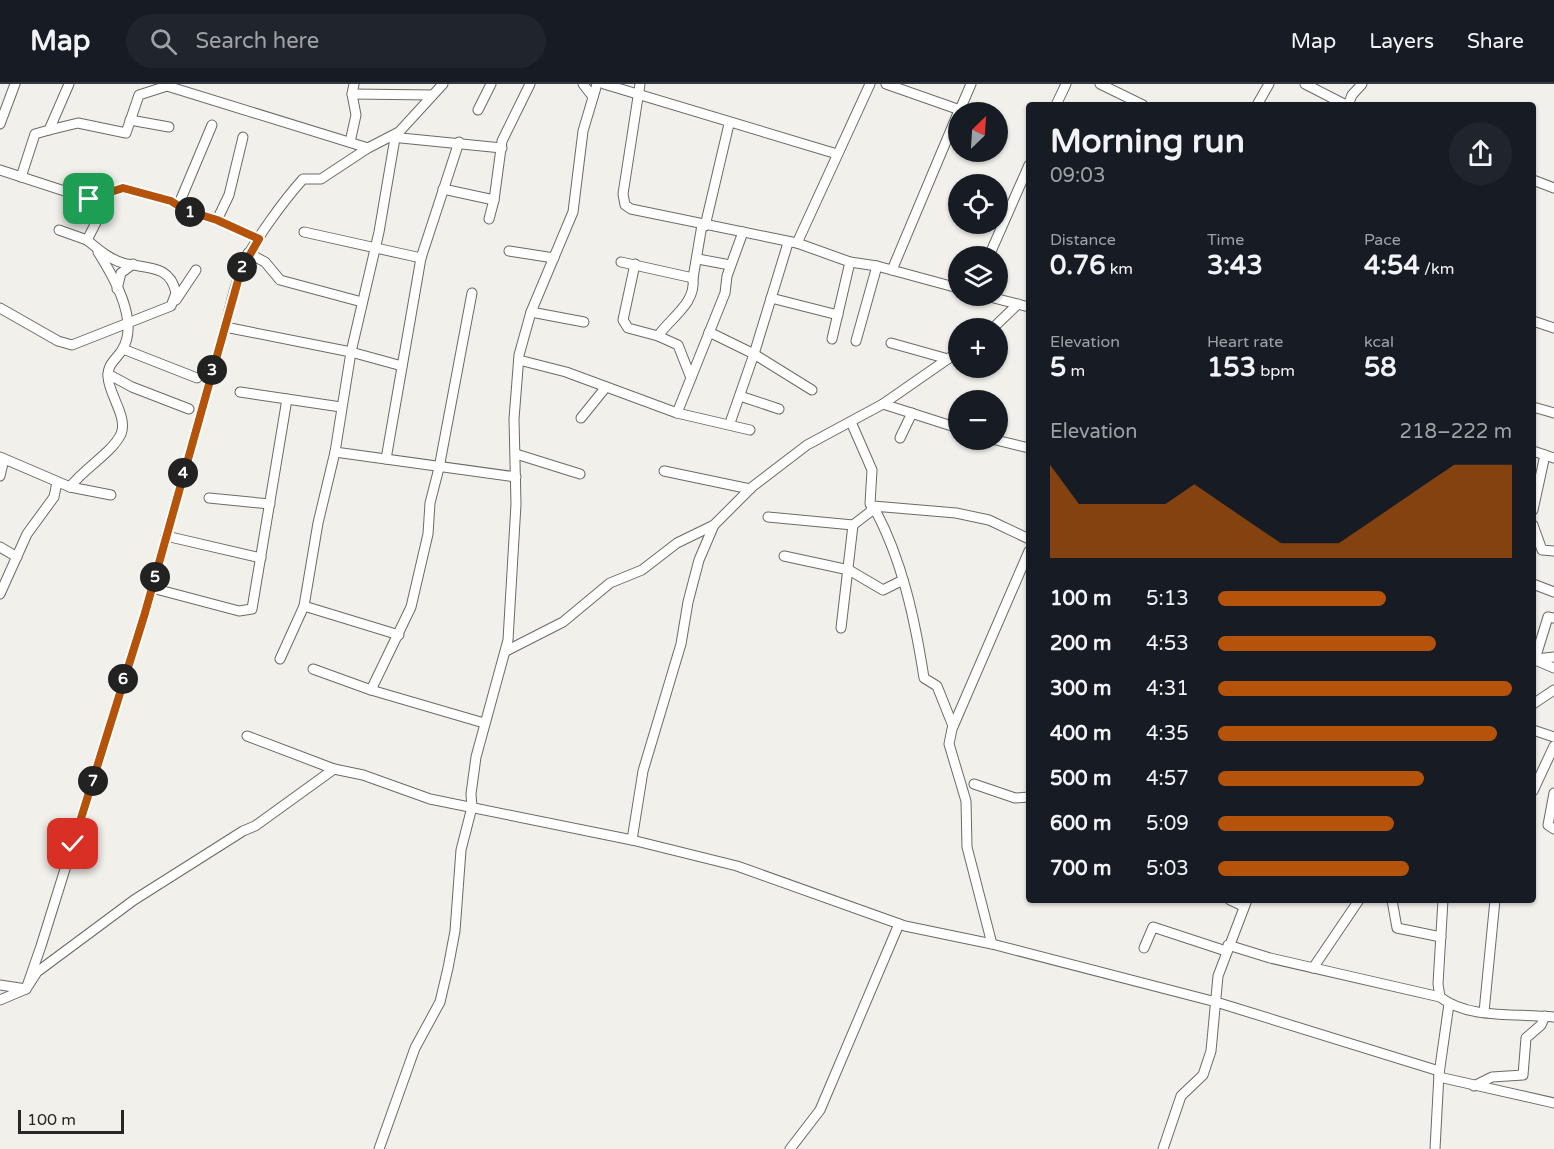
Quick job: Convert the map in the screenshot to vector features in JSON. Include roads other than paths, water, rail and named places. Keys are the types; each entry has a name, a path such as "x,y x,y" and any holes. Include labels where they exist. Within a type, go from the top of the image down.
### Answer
{"street":[{"path":"0,124 15,84"},
{"path":"49,130 69,84"},
{"path":"21,177 35,134 78,123 126,133 139,95 140,84"},
{"path":"478,110 491,84"},
{"path":"489,219 494,200 502,141 530,84"},
{"path":"583,84 593,98"},
{"path":"379,1149 415,1047 440,1002 455,931 461,850 472,807 473,777 484,723 506,651 512,604 516,477 514,419 519,360 531,312 573,212 579,188 583,131 597,84"},
{"path":"604,84 729,124 837,154"},
{"path":"640,84 623,194 626,205 640,213 792,243 850,262 877,266 948,285"},
{"path":"730,423 771,298 792,243 870,84"},
{"path":"886,84 948,108"},
{"path":"963,102 971,84"},
{"path":"1057,102 1066,84"},
{"path":"1100,84 1137,102"},
{"path":"1259,102 1269,84"},
{"path":"1305,84 1341,102"},
{"path":"1349,102 1362,84"},
{"path":"139,95 165,85 368,148"},
{"path":"350,142 356,115 353,89 438,88"},
{"path":"26,988 152,588 241,270 248,253 288,195 303,179 321,178 368,148 393,137 438,88"},
{"path":"130,120 169,127"},
{"path":"658,336 665,326 682,311 694,288 693,278 703,225 729,124"},
{"path":"178,206 212,125"},
{"path":"217,220 229,195 243,137"},
{"path":"393,137 502,148"},
{"path":"280,659 304,606 318,523 335,452 340,407 375,249 393,137"},
{"path":"892,270 948,138"},
{"path":"386,459 422,258 459,142"},
{"path":"0,170 89,199 123,188 171,201 178,206 259,239"},
{"path":"993,246 1026,172"},
{"path":"1536,181 1552,187 1554,175"},
{"path":"443,189 494,200"},
{"path":"70,487 122,432 122,422 108,375 112,361 123,349 129,324 117,289 91,243 103,209"},
{"path":"59,230 91,243 116,260 157,268 170,275 176,292 171,306"},
{"path":"304,232 422,258"},
{"path":"677,413 725,293 730,266 743,232"},
{"path":"509,251 554,258"},
{"path":"248,253 265,262 280,280 362,302"},
{"path":"698,259 730,266"},
{"path":"621,262 693,278"},
{"path":"832,339 850,262"},
{"path":"117,289 121,273 133,264"},
{"path":"635,264 623,320 628,328 658,336 678,345 690,378"},
{"path":"856,341 877,266"},
{"path":"0,308 66,345 82,342 171,306 196,270"},
{"path":"371,690 407,618 421,564 430,503 439,468 472,293"},
{"path":"771,298 838,315"},
{"path":"1008,302 1026,306"},
{"path":"1003,318 1018,304"},
{"path":"531,312 585,322"},
{"path":"1536,322 1554,328"},
{"path":"225,327 351,352 402,366"},
{"path":"709,332 753,354 812,390"},
{"path":"891,343 948,359"},
{"path":"123,349 197,378"},
{"path":"506,651 562,622 609,584 642,570 677,543 714,525 750,489 807,445 883,404 948,359"},
{"path":"519,360 566,372 677,413 730,423 750,430"},
{"path":"108,375 189,409"},
{"path":"581,418 606,387"},
{"path":"240,392 340,407"},
{"path":"740,396 779,410"},
{"path":"152,588 239,611 252,609 287,399"},
{"path":"883,404 948,425"},
{"path":"1536,408 1554,413"},
{"path":"900,438 912,413"},
{"path":"851,422 872,470 870,504 882,520 917,627 924,678 937,686 953,726"},
{"path":"1008,443 1026,447"},
{"path":"335,452 516,477"},
{"path":"516,454 580,474"},
{"path":"1536,500 1549,456"},
{"path":"0,476 2,458 70,487 111,495"},
{"path":"664,471 750,489"},
{"path":"0,594 30,529 50,506 57,482"},
{"path":"209,498 270,504"},
{"path":"768,517 853,525 870,512 873,506"},
{"path":"873,506 956,513 989,520 1026,538"},
{"path":"632,840 643,771 681,644 688,602 699,560 714,525"},
{"path":"841,628 853,525"},
{"path":"1536,533 1542,550 1554,551"},
{"path":"166,536 261,558"},
{"path":"0,547 17,557"},
{"path":"784,556 848,569 883,590 903,580"},
{"path":"993,944 967,847 966,801 949,744 953,726 1026,558"},
{"path":"1536,585 1554,592"},
{"path":"304,606 399,635"},
{"path":"1536,653 1548,617 1554,618"},
{"path":"1536,659 1554,657"},
{"path":"1536,660 1554,668"},
{"path":"313,669 371,690 484,723"},
{"path":"1536,702 1554,690"},
{"path":"1536,731 1554,737"},
{"path":"247,736 334,769 363,775 430,799 632,840 737,866 899,924 993,944 1216,1002 1474,1086 1554,1103"},
{"path":"1536,785 1554,746"},
{"path":"0,1000 26,988 37,972 134,900 243,831 255,826 334,769"},
{"path":"974,784 1015,798 1026,797"},
{"path":"1554,793 1548,825 1554,829"},
{"path":"1163,1149 1181,1096 1203,1075 1211,1051 1218,976 1245,903"},
{"path":"1313,968 1357,903"},
{"path":"1393,903 1397,928 1441,937"},
{"path":"1440,997 1443,903"},
{"path":"1484,1012 1495,903"},
{"path":"790,1149 820,1110 899,924"},
{"path":"1144,948 1153,927 1227,948 1440,997 1449,1004 1484,1012 1550,1016"},
{"path":"0,985 26,988"},
{"path":"1435,1149 1439,1074 1449,1004"},
{"path":"1474,1086 1492,1077 1523,1075 1526,1038 1550,1016"}]}
